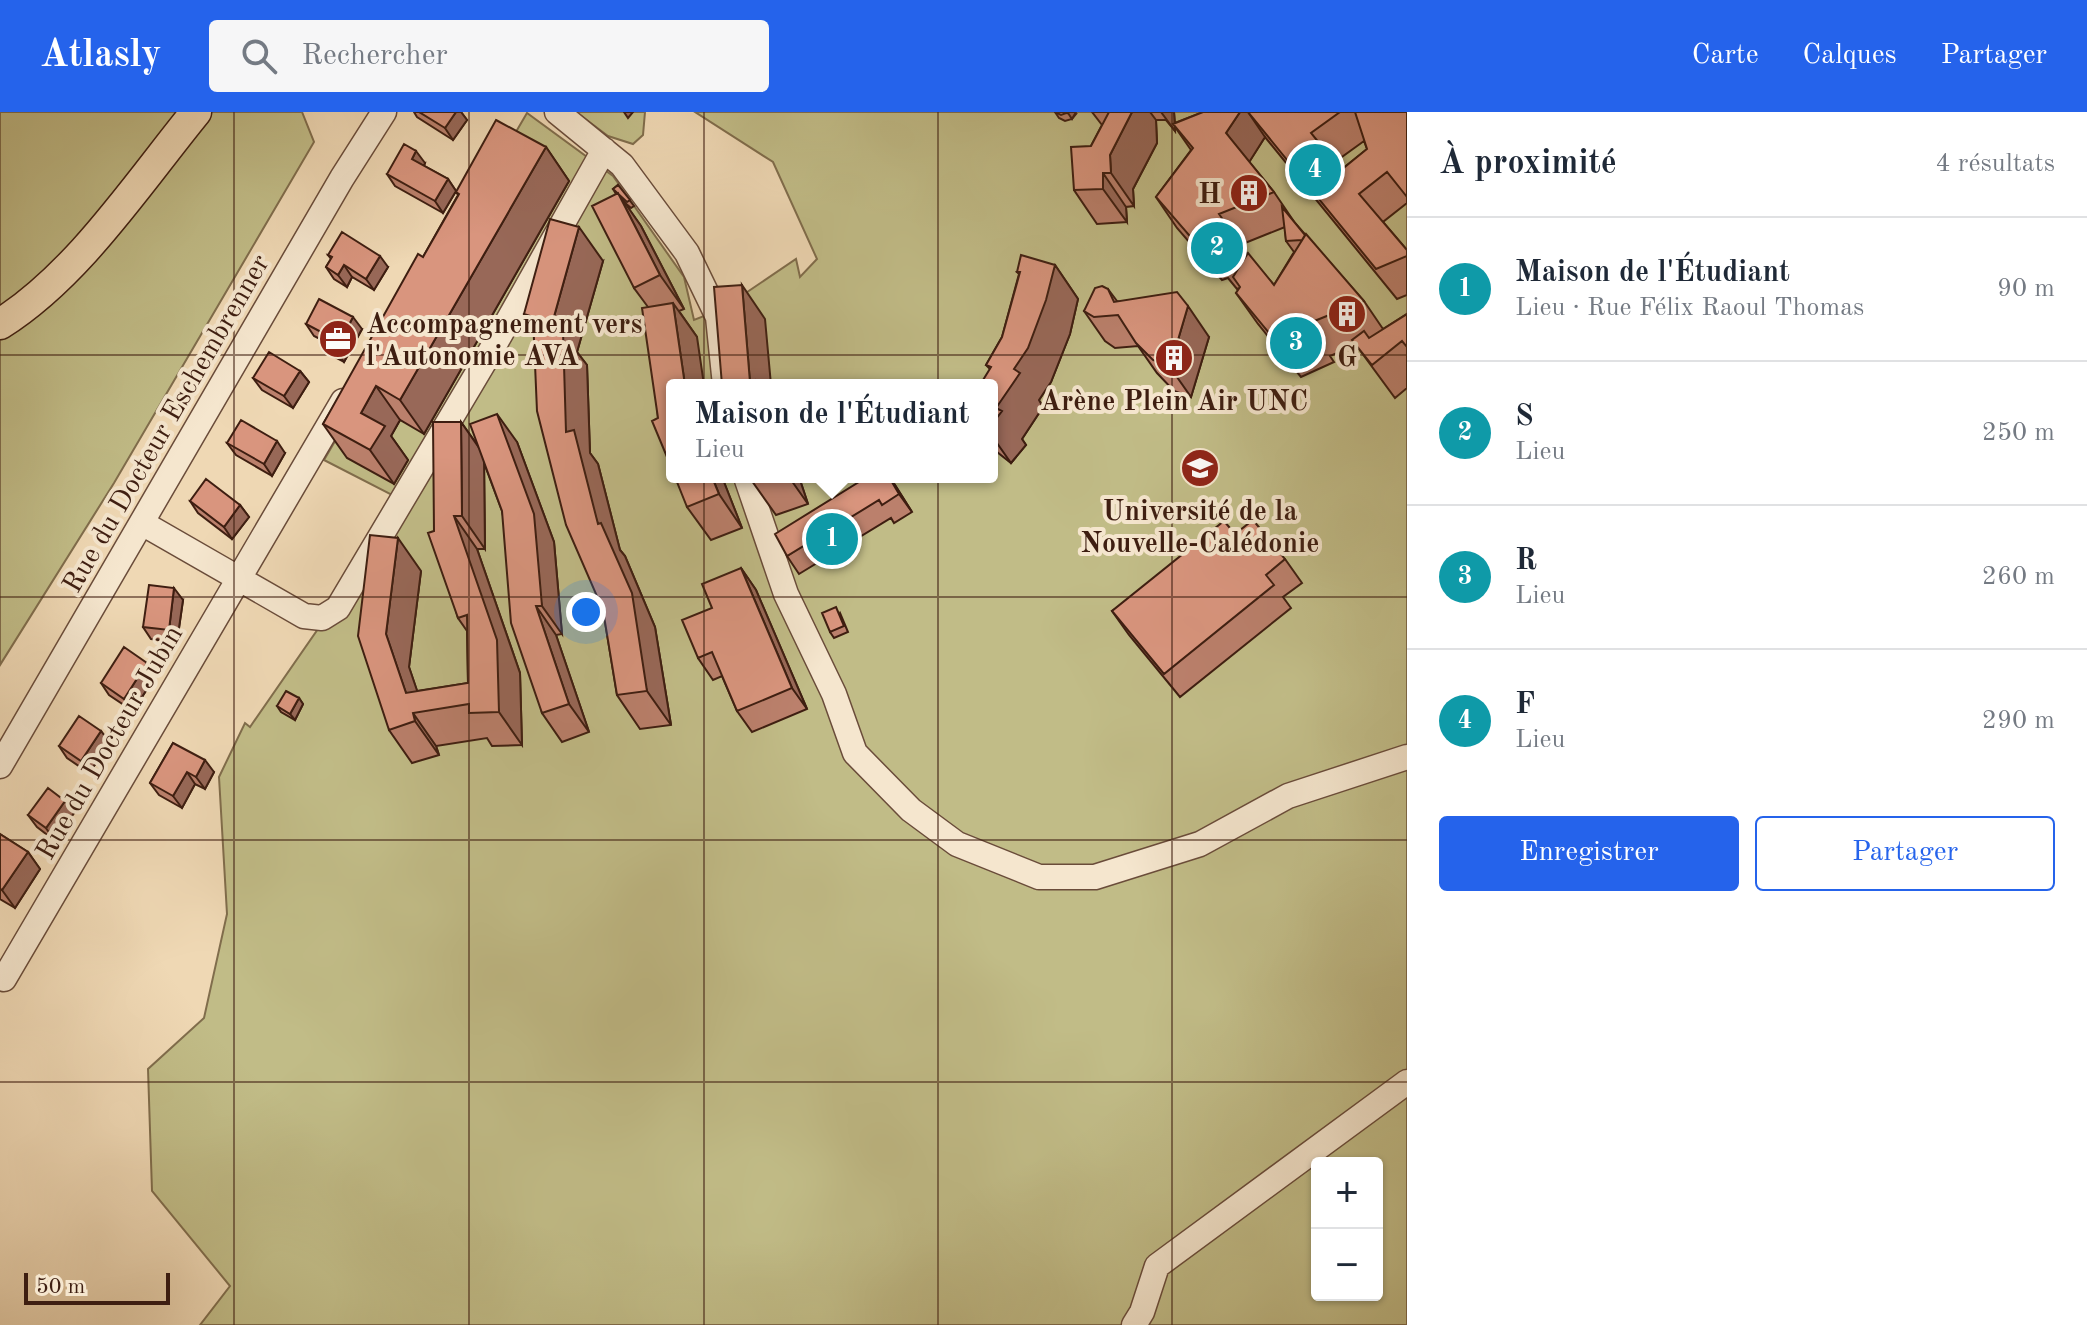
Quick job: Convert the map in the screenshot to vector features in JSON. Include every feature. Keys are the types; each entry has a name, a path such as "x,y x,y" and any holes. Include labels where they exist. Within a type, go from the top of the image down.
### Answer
{"main road":[{"path":"0,324 26,308 88,245 196,112"}],"street":[{"name":"Rue du Docteur Eschembrenner","path":"0,766 342,178 384,112"},
{"path":"557,112 630,174 687,253 718,317 724,379"},
{"path":"142,523 304,616 322,618 338,608 496,342 604,150"},
{"name":"Rue du Docteur Jubin","path":"4,979 352,384"},
{"path":"748,483 786,594 834,694 855,753 929,825 957,844 998,862 1039,877 1095,877 1200,844 1288,796 1407,757"},
{"path":"1134,1325 1142,1312 1157,1266 1407,1082"}],"shaded area":[{"path":"0,112 302,112 314,142 114,483 0,665"},
{"path":"576,112 645,112 643,135 633,144 608,136"},
{"path":"695,112 1407,112 1407,1325 200,1325 230,1286 152,1191 148,1069 204,1018 227,914 219,777 245,723 250,727 406,502 324,460 527,113 613,176 684,277 694,320 722,309 796,259 800,277 817,259 773,162"}],"building":[{"path":"419,112 456,112 445,128"},
{"path":"1109,112 1132,112 1110,155 1111,173 1103,173 1103,189 1074,190 1071,147 1091,146"},
{"path":"1203,112 1240,112 1226,133 1274,192 1219,214 1243,248 1215,259 1207,248 1201,249 1156,197 1193,148 1173,124"},
{"path":"1248,112 1340,112 1311,133 1341,170 1367,149 1355,112 1407,112 1407,197 1387,172 1359,194 1407,250 1407,256 1376,269"},
{"path":"496,120 546,147 400,400 376,386 361,413 385,426 370,450 323,424 418,254 423,257 459,194 456,192"},
{"path":"404,144 416,151 412,159 448,179 435,201 387,174"},
{"path":"618,185 630,200 627,202 613,189"},
{"path":"618,193 660,275 634,288 592,206"},
{"path":"1282,207 1305,235 1302,240 1286,241"},
{"path":"550,219 579,227 550,331 563,331 566,432 574,430 598,524 601,523 632,593 647,691 617,695 603,610 566,525 537,411 533,317 524,314"},
{"path":"342,232 380,256 366,279 344,265 338,275 326,267 332,257 328,255"},
{"path":"1306,234 1364,301 1307,324 1312,330 1279,345 1236,293 1240,287 1233,277 1248,253 1274,285"},
{"path":"1021,255 1055,265 1028,348 1014,369 1020,373 998,405 998,379 984,379 991,367 986,365 1002,337 1020,272 1017,272"},
{"path":"742,285 750,379 722,379 714,287"},
{"path":"1102,286 1108,289 1114,302 1177,292 1188,306 1170,367 1153,360 1136,343 1118,315 1094,317 1084,311 1095,288"},
{"path":"319,299 353,317 336,350 321,342 325,334 306,324"},
{"path":"673,303 684,379 666,379 666,455 652,421 658,418 642,308"},
{"path":"1407,314 1407,347 1402,341 1372,365 1352,340 1364,331 1369,338"},
{"path":"269,352 300,371 284,396 253,378"},
{"path":"497,414 534,514 542,606 536,606 569,704 542,713 511,623 502,511 470,424"},
{"path":"241,420 277,441 264,464 227,443"},
{"path":"433,422 461,422 462,516 454,516 497,640 499,712 469,713 469,704 413,713 415,721 389,730 358,636 370,535 398,538 386,634 406,693 468,683 467,615 458,618 428,533 434,531"},
{"path":"206,479 240,505 224,527 190,501"},
{"path":"677,483 714,483 719,494 687,507"},
{"path":"857,483 893,483 899,494 882,505 879,500 787,556 775,534"},
{"path":"1253,520 1285,559 1266,575 1274,585 1164,674 1112,611 1224,521 1235,534"},
{"path":"741,568 792,688 737,711 712,652 698,658 682,620 712,608 702,584"},
{"path":"149,585 174,588 169,630 143,627"},
{"path":"836,607 844,626 830,632 822,613"},
{"path":"124,647 147,663 124,699 101,683"},
{"path":"286,691 299,698 290,714 277,706"},
{"path":"79,716 101,731 81,761 59,746"},
{"path":"173,743 205,760 196,777 187,772 173,796 150,783"},
{"path":"48,788 65,801 46,828 28,815"},
{"path":"0,834 28,852 2,890 0,889"}],"place":[{"name":"F","path":"1315,170"},
{"name":"H","path":"1249,193"},
{"name":"S","path":"1217,248"},
{"name":"G","path":"1347,314"},
{"name":"Accompagnement vers l'Autonomie AVA","path":"338,339"},
{"name":"R","path":"1296,343"},
{"name":"Arène Plein Air UNC","path":"1174,358"},
{"name":"Université de la Nouvelle-Calédonie","path":"1200,468"},
{"name":"Maison de l'Étudiant","path":"832,539"}]}
